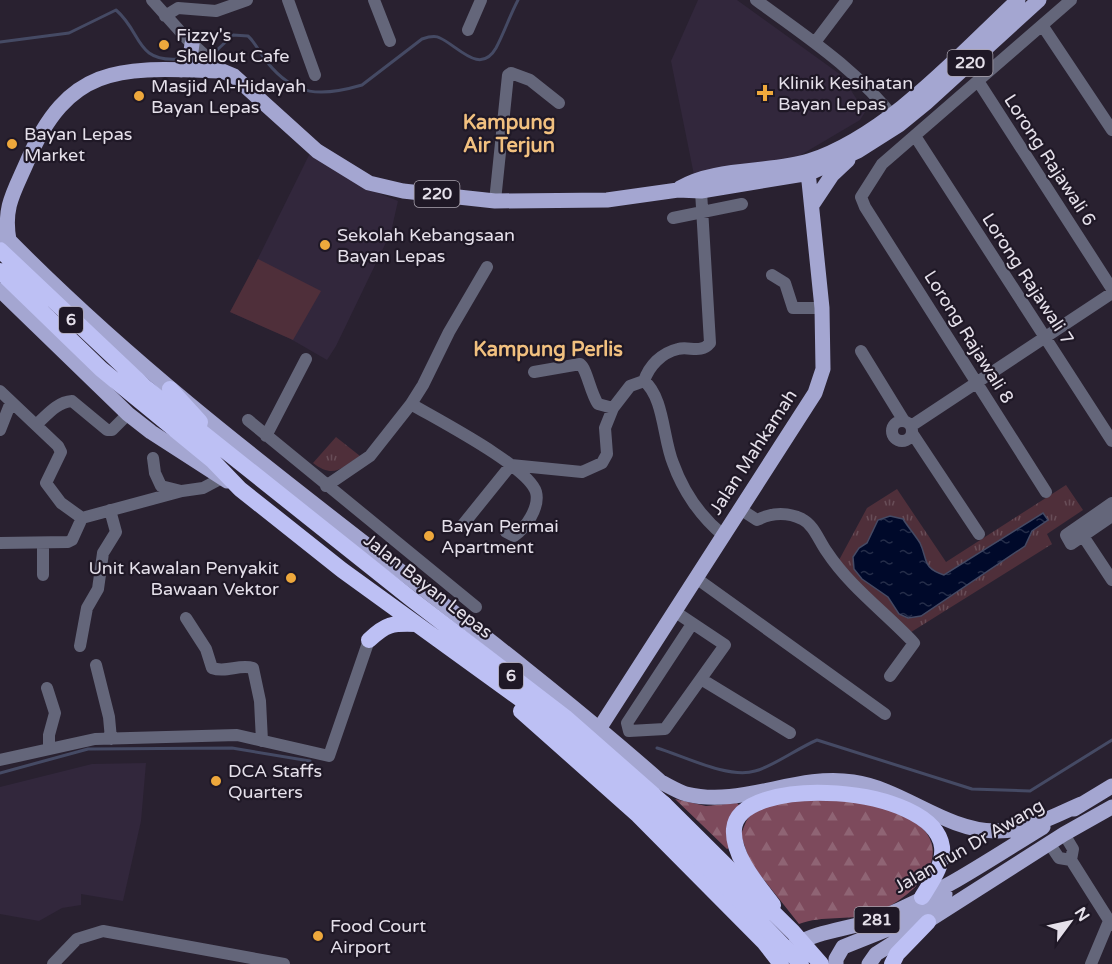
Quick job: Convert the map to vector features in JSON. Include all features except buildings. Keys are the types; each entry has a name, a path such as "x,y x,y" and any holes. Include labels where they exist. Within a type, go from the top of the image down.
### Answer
{"highway":[{"name":"Jalan Bayan Lepas","path":"3,240 136,400 254,474 565,717 659,809 794,932 821,964"},
{"name":"Jalan Bayan Lepas","path":"0,271 136,400 212,460 240,489 379,597 548,719 659,809 801,964"},
{"path":"170,389 254,474"},
{"path":"369,640 376,627 379,597"},
{"path":"369,640 381,629 394,623 416,624"},
{"path":"461,656 483,680 638,815 783,964"},
{"path":"794,932 758,885 736,845 734,828 737,819 748,808 764,800 795,794 846,793 890,803 921,816 938,833 942,848 938,870 922,897"},
{"path":"892,964 897,954 928,922"},
{"path":"764,942 770,964"}],"main road":[{"name":"220","path":"3,240 4,205 38,135 55,110 72,94 90,84 128,71 144,69 222,72 246,85 317,151 351,174 385,188 495,201 607,200 678,190 701,190 808,167 858,151 894,113 1018,0"},
{"name":"220","path":"678,190 700,180 808,167 878,123 882,114 894,113 1040,0"},
{"path":"181,70 190,58 190,41"},
{"path":"812,204 832,175 858,151"},
{"name":"Jalan Mahkamah","path":"599,729 814,393 824,369 822,308 808,167"},
{"path":"3,240 170,389 599,729 661,782 685,794 719,798 800,782 827,780 854,782 883,790 954,823 993,831 1012,831 1081,804"},
{"name":"Jalan Bayan Lepas","path":"0,290 136,400 151,432 240,489"},
{"name":"Jalan Tun Dr Awang","path":"783,964 789,949 801,941 862,925 952,883 1112,786"},
{"name":"Jalan Tun Dr Awang","path":"869,964 876,954 1049,843 1112,807"},
{"path":"836,964 836,959 843,947 888,929 939,899 952,883"}],"street":[{"path":"152,0 222,72"},
{"path":"165,15 178,8 216,11 247,0"},
{"path":"288,0 315,75"},
{"path":"374,0 390,41"},
{"path":"468,30 481,0"},
{"path":"757,0 816,41 894,113"},
{"path":"816,41 847,0"},
{"path":"915,136 1071,0"},
{"path":"190,41 185,21 196,8"},
{"path":"1042,25 1112,130"},
{"path":"495,201 508,75 523,76 560,103"},
{"name":"Lorong Rajawali 6","path":"978,81 1112,291"},
{"name":"Lorong Rajawali 8","path":"915,136 882,164 861,197 862,201 1046,492"},
{"name":"Lorong Rajawali 7","path":"915,136 1112,441"},
{"path":"511,465 582,472 602,463 607,454 605,428 613,408 630,386 644,381 649,369 662,357 678,349 702,349 710,343 701,190"},
{"path":"673,218 742,204"},
{"path":"326,486 370,456 411,404 487,267"},
{"path":"772,275 785,283 793,308 822,308"},
{"path":"909,427 1112,291"},
{"path":"861,351 979,534"},
{"path":"266,436 306,359"},
{"path":"534,372 580,364 586,371 590,392 598,404 613,408"},
{"path":"644,381 654,392 658,402 670,455 682,483 697,507 723,535"},
{"path":"0,391 60,449 46,483 61,503 82,518"},
{"path":"36,425 58,405 72,401 107,430 112,430 136,400"},
{"path":"0,430 11,402"},
{"path":"411,404 511,465 527,478 536,497 535,507 523,530 514,536 506,532"},
{"path":"248,420 476,607"},
{"path":"153,458 154,473 161,486 183,491"},
{"path":"279,477 293,459"},
{"path":"461,527 511,465"},
{"path":"0,543 70,541 82,518 183,491 203,488 222,478"},
{"path":"1069,540 1112,503"},
{"path":"740,509 757,520 777,514 793,516 810,525 827,553 852,582 914,643 890,676"},
{"path":"80,646 87,608 98,589 103,553 116,532 110,510"},
{"path":"1080,531 1112,516"},
{"path":"1080,531 1112,580"},
{"path":"43,543 43,575"},
{"path":"696,578 885,714"},
{"path":"674,611 725,645 665,729 628,731 627,723 692,624"},
{"path":"186,618 206,649 212,668 222,671 246,666 253,668 260,701 262,741"},
{"path":"0,760 111,739 237,735 329,756 369,640"},
{"path":"96,665 109,717 111,739"},
{"path":"701,679 790,733"},
{"path":"47,688 56,713 49,735 49,749"},
{"path":"1064,834 1073,849 1071,860 1111,923 1091,964"},
{"path":"1049,843 1059,858 1071,860"},
{"path":"53,964 77,939 103,931 284,964"}],"shaded area":[{"name":"Klinik Kesihatan Bayan Lepas","path":"698,0 737,0 841,75 865,112 860,120 794,159 694,175 671,61"},
{"name":"Sekolah Kebangsaan Bayan Lepas","path":"311,151 363,187 398,201 391,232 327,360 289,338 230,312"},
{"path":"146,763 141,821 123,901 81,894 81,905 62,908 39,921 0,914 0,787 92,764"}],"green space":[{"path":"258,259 321,291 293,340 230,312"},
{"path":"336,437 360,456 337,470 320,468 313,463"},
{"path":"1066,485 1083,510 1047,534 1052,544 908,634 838,562 867,508 897,489 946,562"},
{"path":"675,799 706,806 737,803 740,806 727,827 729,848 727,849"},
{"path":"845,799 885,808 907,817 924,830 932,844 932,858 926,873 916,886 887,907 862,916 808,921 799,924 750,862 741,835 743,828 749,817 768,806 794,801"}],"water":[{"path":"1043,513 1048,520 1032,531 1025,546 921,616 908,618 899,614 888,597 862,579 854,569 853,557 859,548 867,543 878,520 890,516 903,519 920,543 929,566 944,575"}],"waterway":[{"path":"216,51 233,35 248,36 277,74 299,88 321,92 347,89 362,85 422,39 429,37 438,37 476,59 490,56 518,0"},
{"path":"0,42 69,33 116,10 131,27 146,51 164,59 178,59"},
{"path":"657,748 706,766 744,773 769,766 817,740 972,789 1030,791 1112,740"},
{"path":"0,773 88,749 232,748 310,761"}],"place":[{"name":"Fizzy's Shellout Cafe","path":"164,45"},
{"name":"Klinik Kesihatan Bayan Lepas","path":"765,93"},
{"name":"Masjid Al-Hidayah Bayan Lepas","path":"139,96"},
{"name":"Bayan Lepas Market","path":"12,144"},
{"name":"Sekolah Kebangsaan Bayan Lepas","path":"325,245"},
{"name":"Bayan Permai Apartment","path":"429,536"},
{"name":"Unit Kawalan Penyakit Bawaan Vektor","path":"291,578"},
{"name":"DCA Staffs Quarters","path":"216,781"},
{"name":"Food Court Airport","path":"318,936"}],"district":[{"name":"Kampung Air Terjun","path":"509,134"},
{"name":"Kampung Perlis","path":"548,350"}]}
